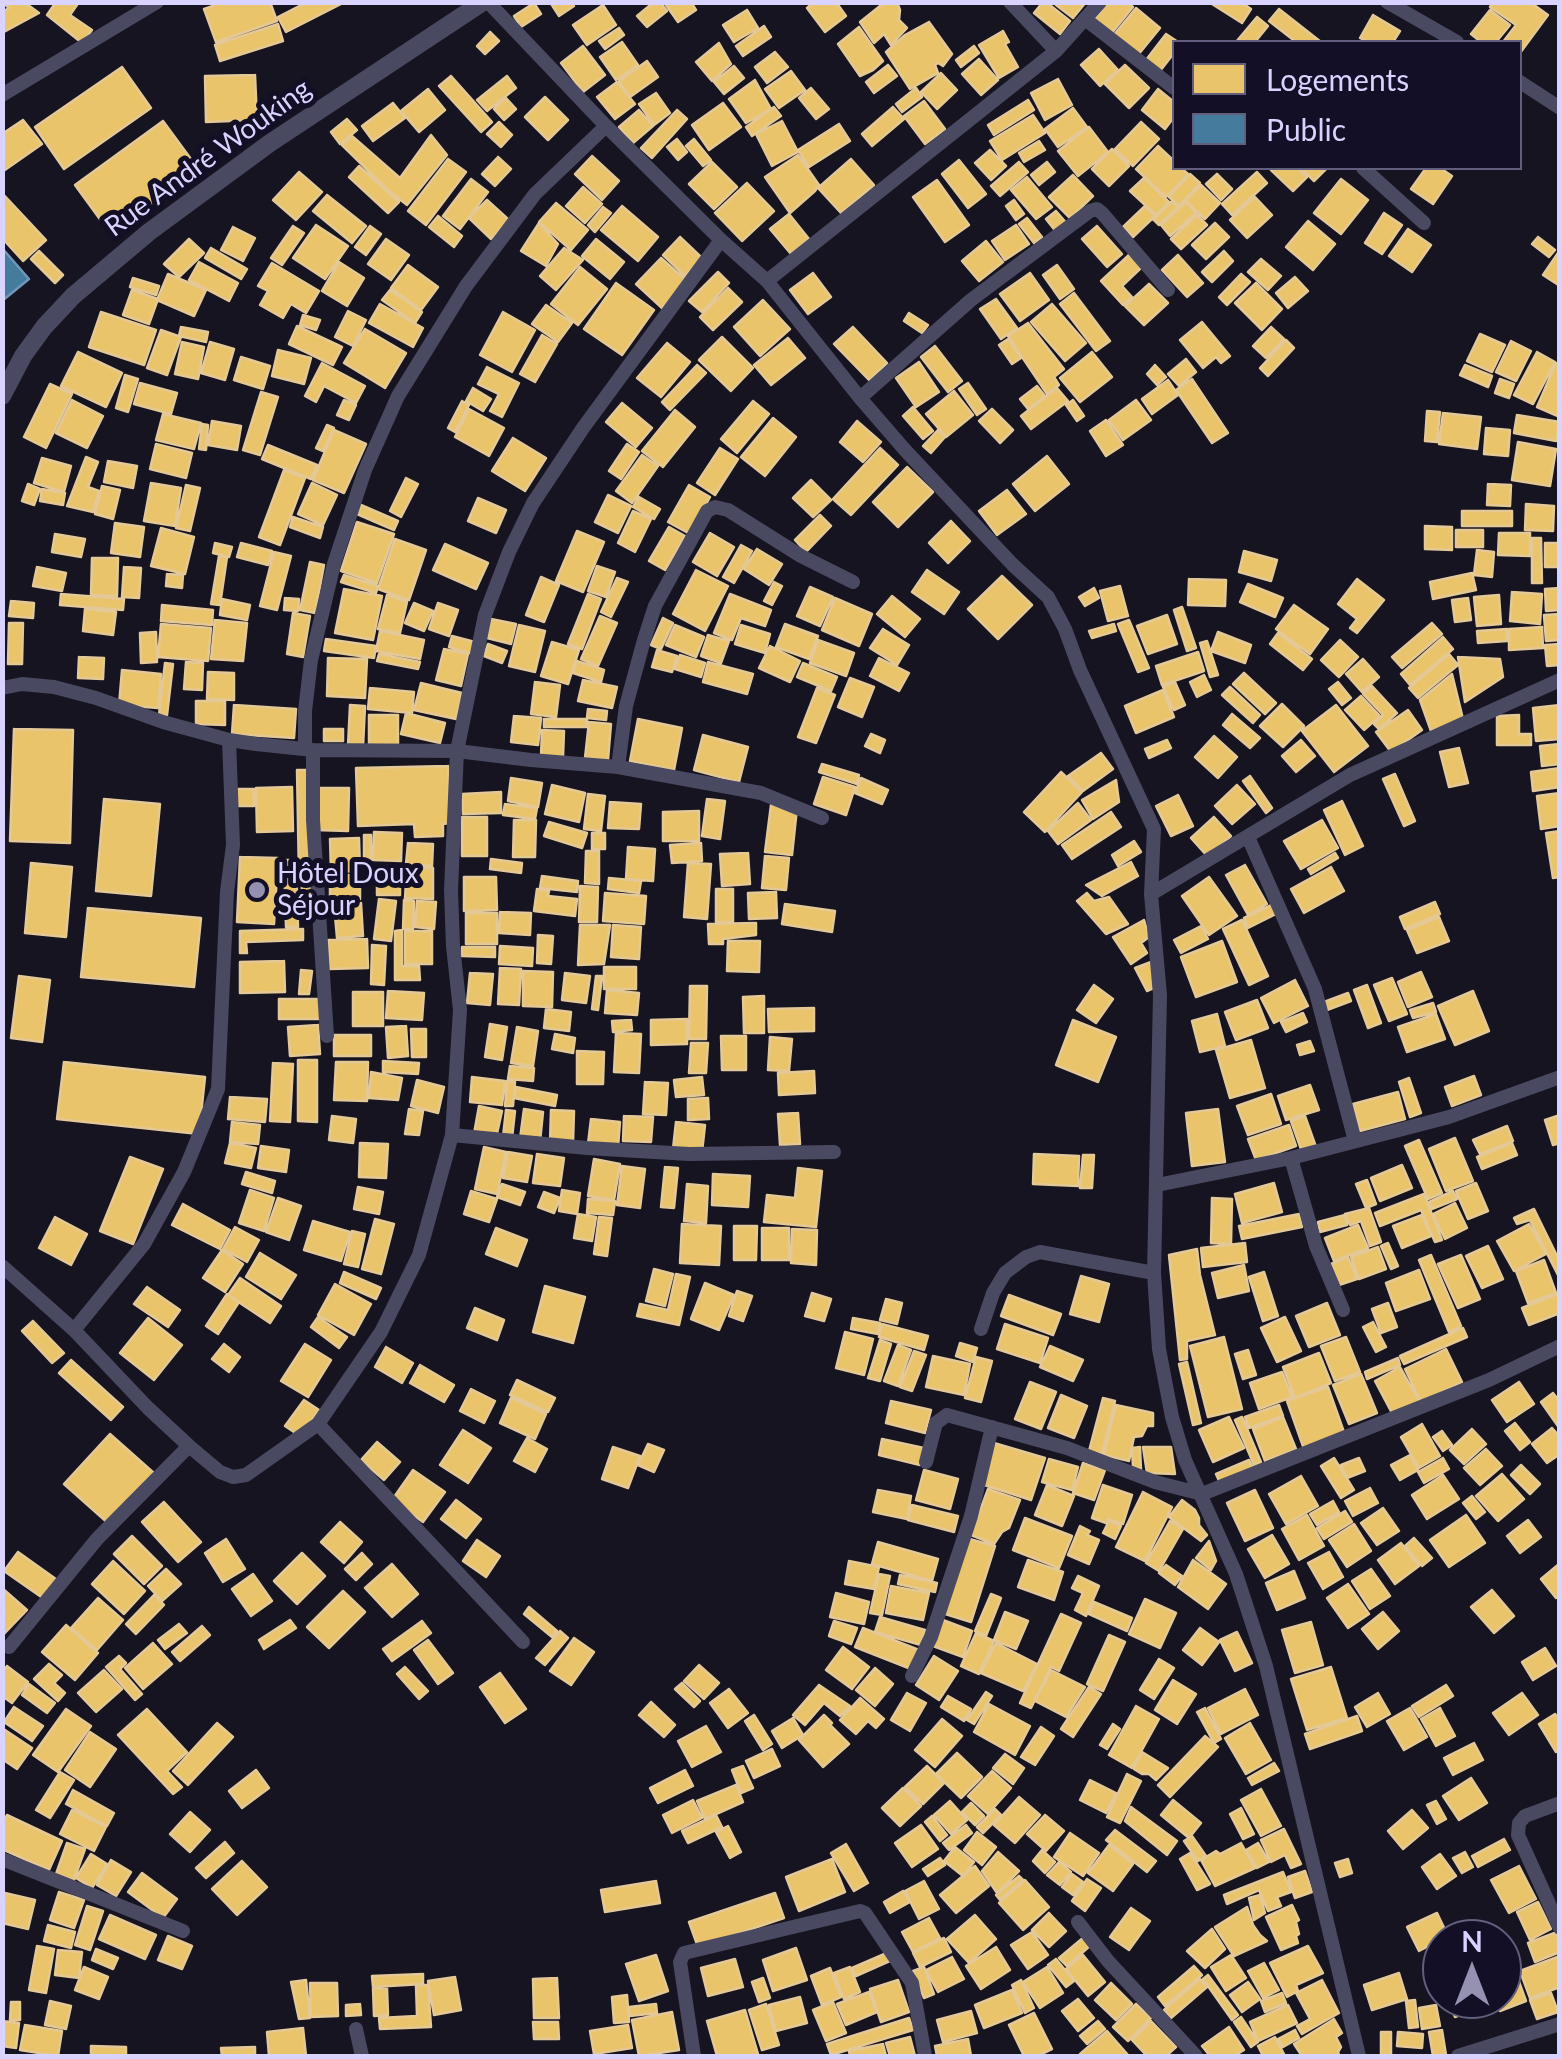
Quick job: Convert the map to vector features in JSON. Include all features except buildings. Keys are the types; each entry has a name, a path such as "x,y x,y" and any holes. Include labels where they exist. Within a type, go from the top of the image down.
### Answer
{"street":[{"path":"2,95 156,2"},
{"path":"485,2 721,240 767,280 860,398 973,522 1048,597 1154,828 1151,894 1160,995 1154,1273 1159,1349 1185,1460 1236,1574 1266,1666 1360,2056"},
{"name":"Rue André Wouking","path":"2,396 44,327 148,232 270,143 485,2"},
{"path":"1010,2 1056,51"},
{"path":"767,280 1056,51 1100,2"},
{"path":"1387,2 1454,40"},
{"path":"1085,19 1172,86"},
{"path":"1522,83 1560,108"},
{"path":"326,1036 304,711 311,660 334,564 365,470 398,396 466,286 534,194 606,126"},
{"path":"1365,170 1424,222"},
{"path":"860,398 971,300 1090,210 1102,212 1168,290"},
{"path":"2,1266 220,1472 233,1478 246,1476 318,1424 382,1332 419,1255 452,1135 460,1010 451,890 458,751 485,615 532,504 721,240"},
{"path":"618,767 626,706 655,606 707,511 728,510 853,582"},
{"path":"1151,894 1350,775 1560,680"},
{"path":"2,688 22,684 54,686 229,740 309,749 458,751 618,767 761,793 822,818"},
{"path":"74,1330 144,1244 184,1172 218,1089 227,892 233,845 229,740"},
{"path":"1248,837 1315,989 1356,1141"},
{"path":"1157,1185 1291,1158 1449,1117 1560,1076"},
{"path":"452,1135 690,1154 834,1152"},
{"path":"1291,1158 1316,1246 1344,1310"},
{"path":"981,1329 993,1293 1005,1273 1040,1252 1154,1273"},
{"path":"926,1462 936,1423 951,1415 1067,1448 1155,1482 1202,1494 1489,1380 1560,1346"},
{"path":"318,1424 522,1642"},
{"path":"912,1676 930,1637 970,1516 992,1427"},
{"path":"8,1648 97,1539 189,1446"},
{"path":"1560,1803 1525,1816 1519,1823 1518,1835 1560,1928"},
{"path":"2,1859 183,1931"},
{"path":"693,2056 680,1962 684,1953 860,1912 865,1913 912,1982 925,2056"},
{"path":"1078,1922 1108,1961 1196,2056"},
{"path":"1458,2056 1560,2024"},
{"path":"356,2029 362,2056"}],"place":[{"name":"Hôtel Doux Séjour","path":"257,890"}]}
